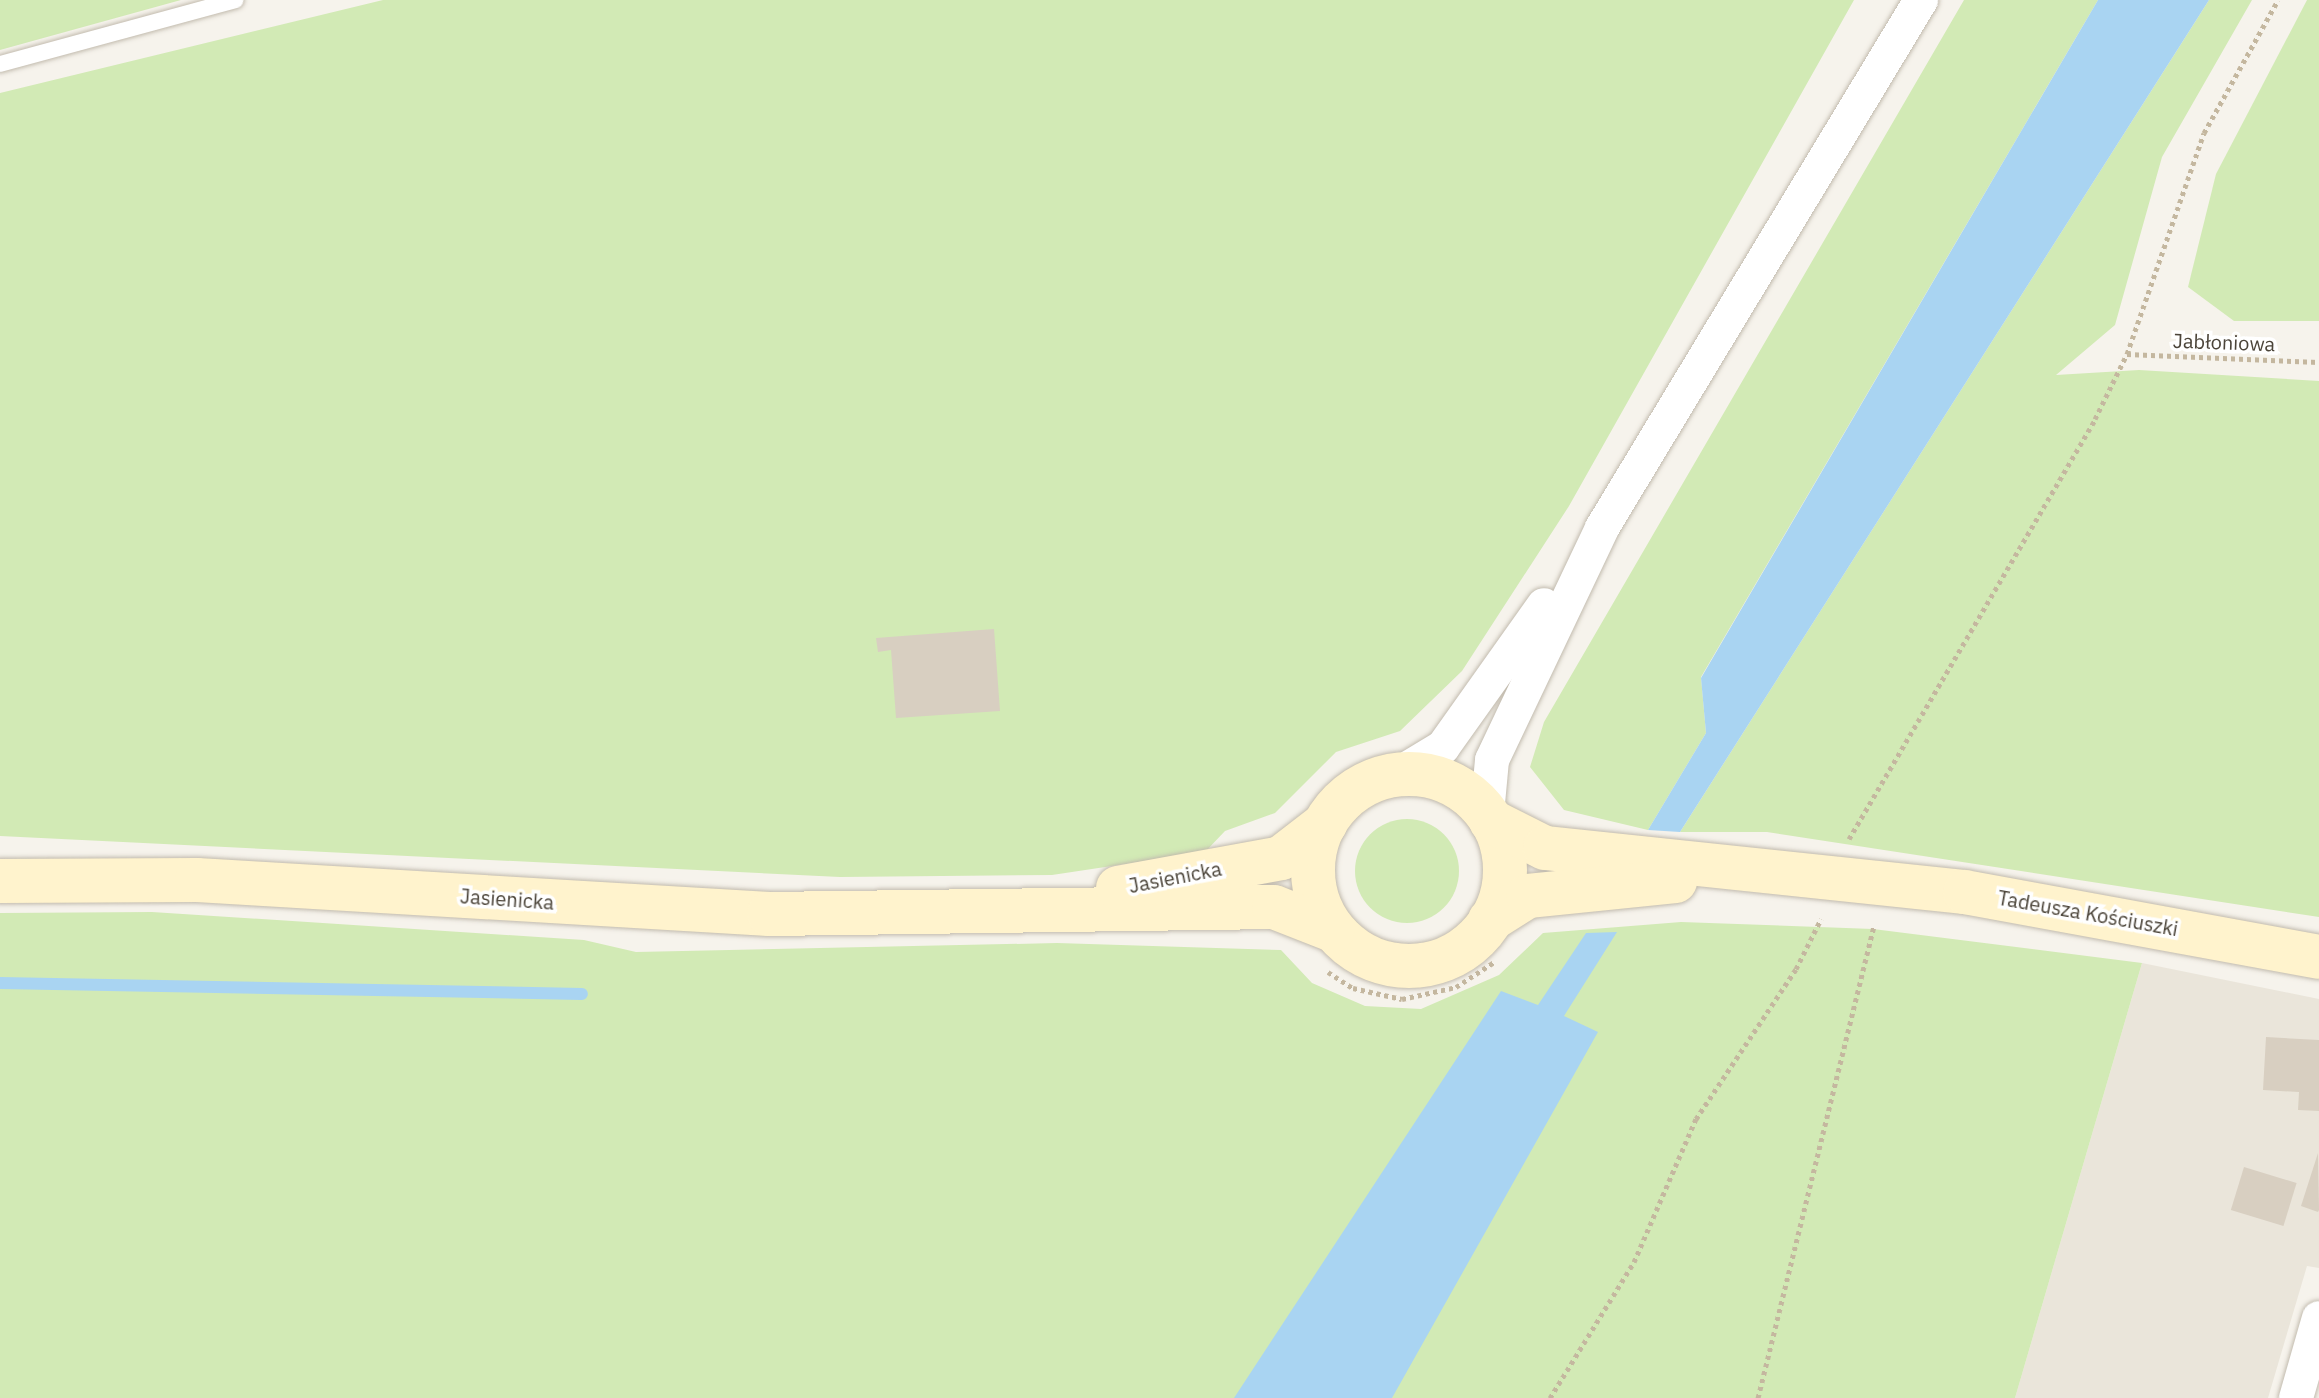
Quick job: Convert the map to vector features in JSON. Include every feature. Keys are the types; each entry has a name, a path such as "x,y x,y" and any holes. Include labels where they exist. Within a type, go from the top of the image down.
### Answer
{"main road":[{"path":"1749,873 1528,896 1490,920 1457,954 1410,966 1371,959 1333,930 1313,878 1325,824 1351,794 1395,776 1443,781 1489,818 1545,848 1749,873 1859,881"},
{"path":"1489,818 1505,875 1490,920"},
{"name":"Jasienicka","path":"1015,908 1281,858 1325,824"},
{"name":"Jasienicka","path":"0,881 197,880 769,914 1015,908 1274,907 1333,930"},
{"name":"Tadeusza Kościuszki","path":"1859,881 2018,899 2319,957"}],"street":[{"path":"1395,776 1443,747 1602,528 1921,0"},
{"path":"1489,818 1492,760 1602,528"},
{"path":"2296,1398 2319,1318"}],"lane":[{"path":"0,64 235,0"}],"path":[{"path":"1758,1398 1859,881 1862,807 2008,574 2127,354 2192,159 2278,0"},
{"name":"Jabłoniowa","path":"2127,354 2319,362"},
{"path":"1550,1398 1634,1262 1696,1119 1859,881"}],"shaded area":[{"path":"2142,963 2319,999 2319,1268 2307,1266 2268,1398 2015,1398"}],"green space":[{"path":"0,0 181,0 0,50"},
{"path":"383,0 1854,0 1569,506 1462,671 1400,731 1336,752 1275,813 1225,831 1205,852 1052,875 840,877 0,836 0,93"},
{"path":"1964,0 2098,0 1701,677 1706,733 1648,830 1564,810 1530,767 1544,722"},
{"path":"2209,0 2252,0 2162,157 2115,325 2056,375 2139,370 2319,381 2319,917 1767,832 1680,832"},
{"path":"2307,0 2319,0 2319,321 2234,321 2188,287 2216,174"},
{"path":"1407,819 1427,823 1444,834 1455,851 1459,871 1455,891 1444,908 1427,919 1407,923 1387,919 1370,908 1359,891 1355,871 1359,851 1370,834 1387,823"},
{"path":"152,912 584,940 636,952 1057,943 1281,950 1312,983 1365,1006 1421,1009 1499,975 1543,933 1681,922 1873,929 2142,963 2015,1398 0,1398 0,913"}],"water":[{"path":"2098,0 2209,0 1680,832 1648,830 1706,733 1701,678"},
{"path":"1617,932 1564,1016 1598,1032 1392,1398 1234,1398 1501,991 1538,1005 1586,933"}],"building":[{"path":"994,629 1000,711 896,718 891,650 878,652 876,638"},
{"path":"2266,1037 2319,1040 2319,1111 2298,1110 2299,1092 2263,1090"},
{"path":"2318,1153 2319,1210 2318,1212 2301,1206"},
{"path":"2244,1167 2297,1183 2283,1226 2231,1210"}],"waterway":[{"path":"0,983 582,994"}]}
